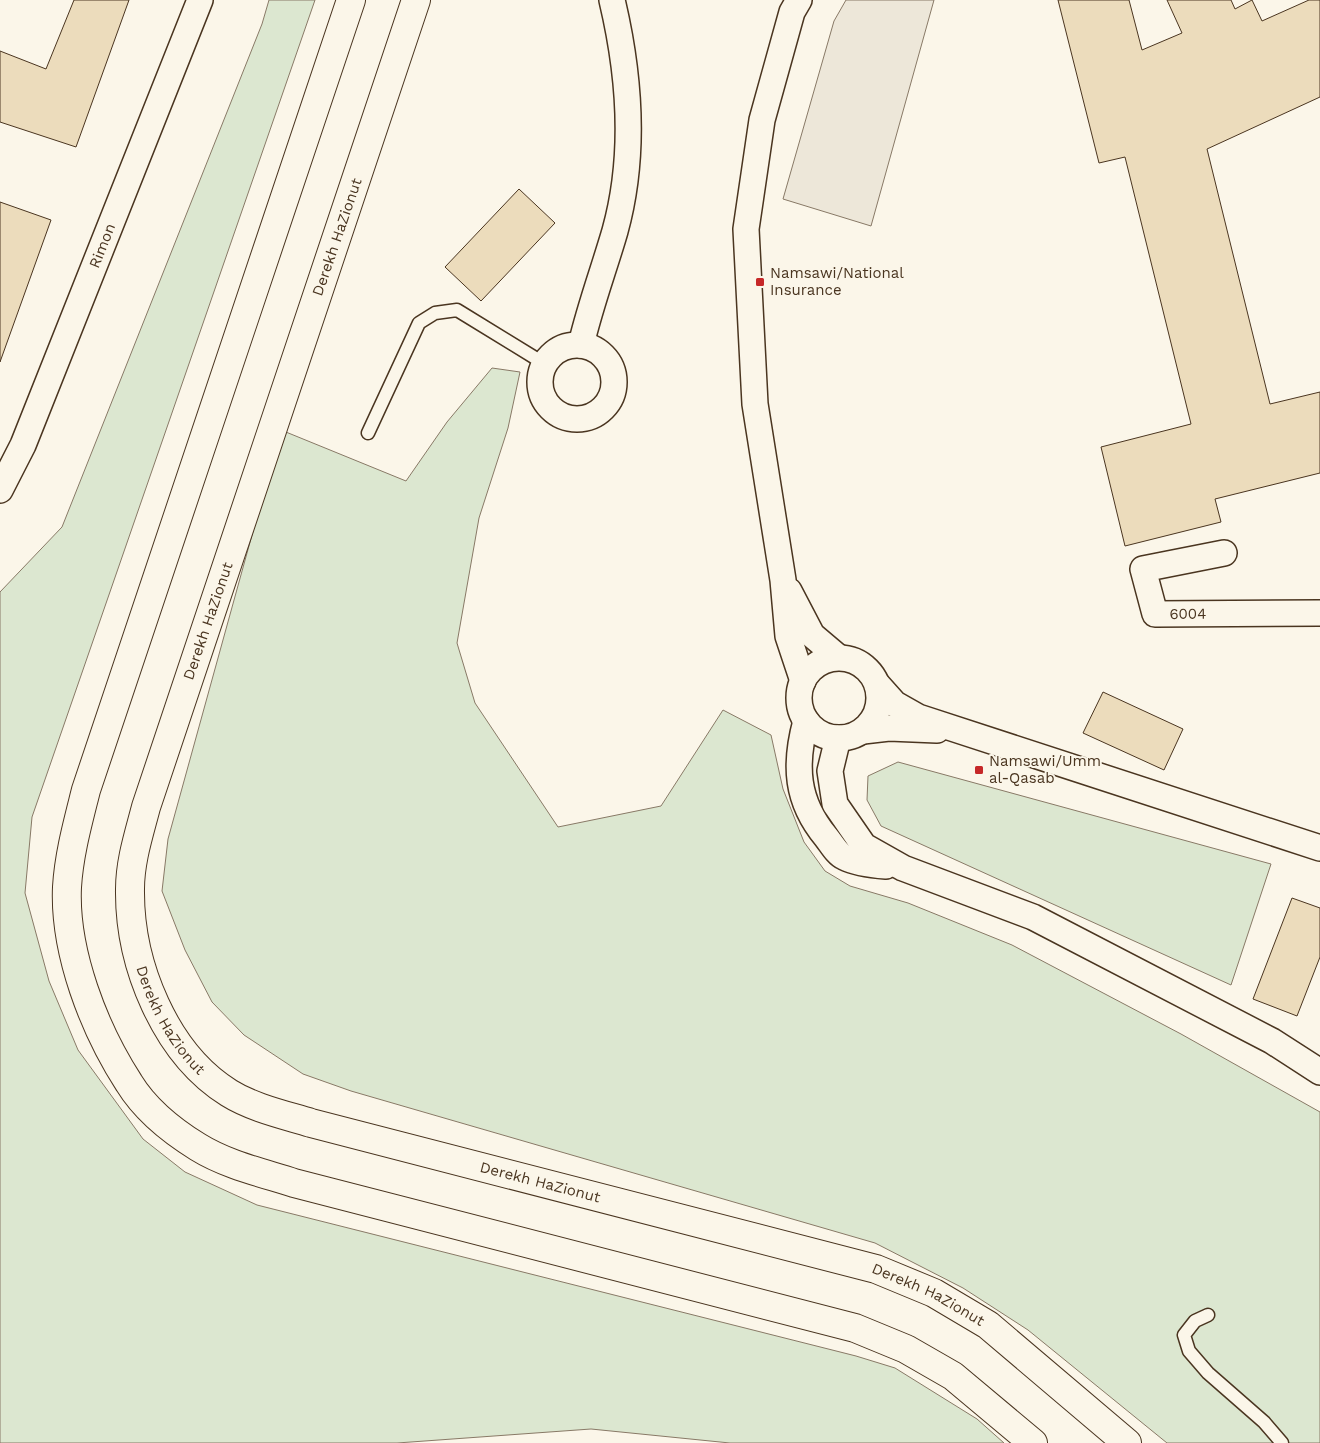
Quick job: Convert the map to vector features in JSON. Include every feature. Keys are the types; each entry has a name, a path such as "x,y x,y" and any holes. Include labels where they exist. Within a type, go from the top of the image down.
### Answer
{"highway":[{"path":"351,0 86,790 73,841 67,888 71,934 80,982 102,1034 130,1084 158,1117 207,1152 241,1166 294,1183 855,1328 906,1348 953,1376 1033,1443"},
{"name":"Derekh HaZionut","path":"416,0 146,807 134,852 130,889 133,926 140,964 158,1007 181,1049 200,1072 230,1094 263,1108 311,1123 876,1269 934,1293 988,1325 1127,1443"}],"street":[{"name":"Rimon","path":"0,490 23,445 200,0"},
{"path":"581,345 589,310 615,230 626,178 629,118 627,79 612,0"},
{"path":"799,0 792,12 762,120 746,229 755,404 783,580 788,636 803,681"},
{"path":"581,345 595,350 606,358 613,372 614,386 609,400 600,411 587,417 573,419 559,414 548,405 541,392 540,378 544,364 554,353 567,346 581,345"},
{"name":"6004","path":"1224,553 1143,569 1155,614 1320,613"},
{"path":"783,580 812,635 838,657 863,665 872,673 878,685 895,704 918,717 1320,848"},
{"path":"838,657 826,660 815,666 803,681 799,698 800,710 814,730 825,736 838,738 851,737 863,731 889,728 960,731"},
{"path":"863,731 872,721 878,710 878,685"},
{"path":"806,721 798,749 801,796 814,822 843,857 868,864 903,868"},
{"path":"838,738 830,771 834,804 864,846 903,868 1033,917 1272,1041 1320,1072"}],"lane":[{"path":"368,433 419,324 434,313 456,310 544,364"},
{"path":"1208,1315 1195,1321 1184,1335 1189,1351 1208,1373 1264,1422 1282,1443"}],"green space":[{"path":"269,0 315,0 32,817 25,893 49,981 78,1050 143,1139 185,1172 257,1205 856,1356 895,1368 977,1419 1004,1443 730,1443 591,1429 397,1443 0,1443 0,592 62,527 262,24"},
{"path":"492,368 520,372 508,428 479,518 457,643 475,703 558,827 661,806 723,710 771,735 783,789 804,842 825,871 850,886 908,903 1012,945 1181,1034 1320,1112 1320,1443 1167,1443 1028,1330 963,1288 875,1243 351,1091 303,1074 244,1035 212,1002 185,950 162,891 168,839 281,430 406,481 447,422"},
{"path":"898,762 1271,864 1231,985 881,826 867,800 868,776"}],"shaded area":[{"path":"846,0 934,0 871,226 783,199 834,21"}],"building":[{"path":"74,0 129,0 76,147 0,122 0,51 46,69"},
{"path":"1058,0 1129,0 1142,50 1182,33 1167,0 1231,0 1235,9 1252,0 1262,21 1309,0 1320,0 1320,97 1207,149 1270,404 1320,392 1320,473 1215,499 1221,522 1125,546 1101,447 1191,424 1125,157 1099,163"},
{"path":"519,189 555,223 481,301 445,267"},
{"path":"0,202 51,220 0,362"},
{"path":"1103,692 1183,729 1164,770 1083,733"},
{"path":"1292,898 1320,908 1320,957 1297,1016 1253,999"}],"place":[{"name":"Namsawi/National Insurance","path":"760,282"},
{"name":"Namsawi/Umm al-Qasab","path":"979,770"}]}
